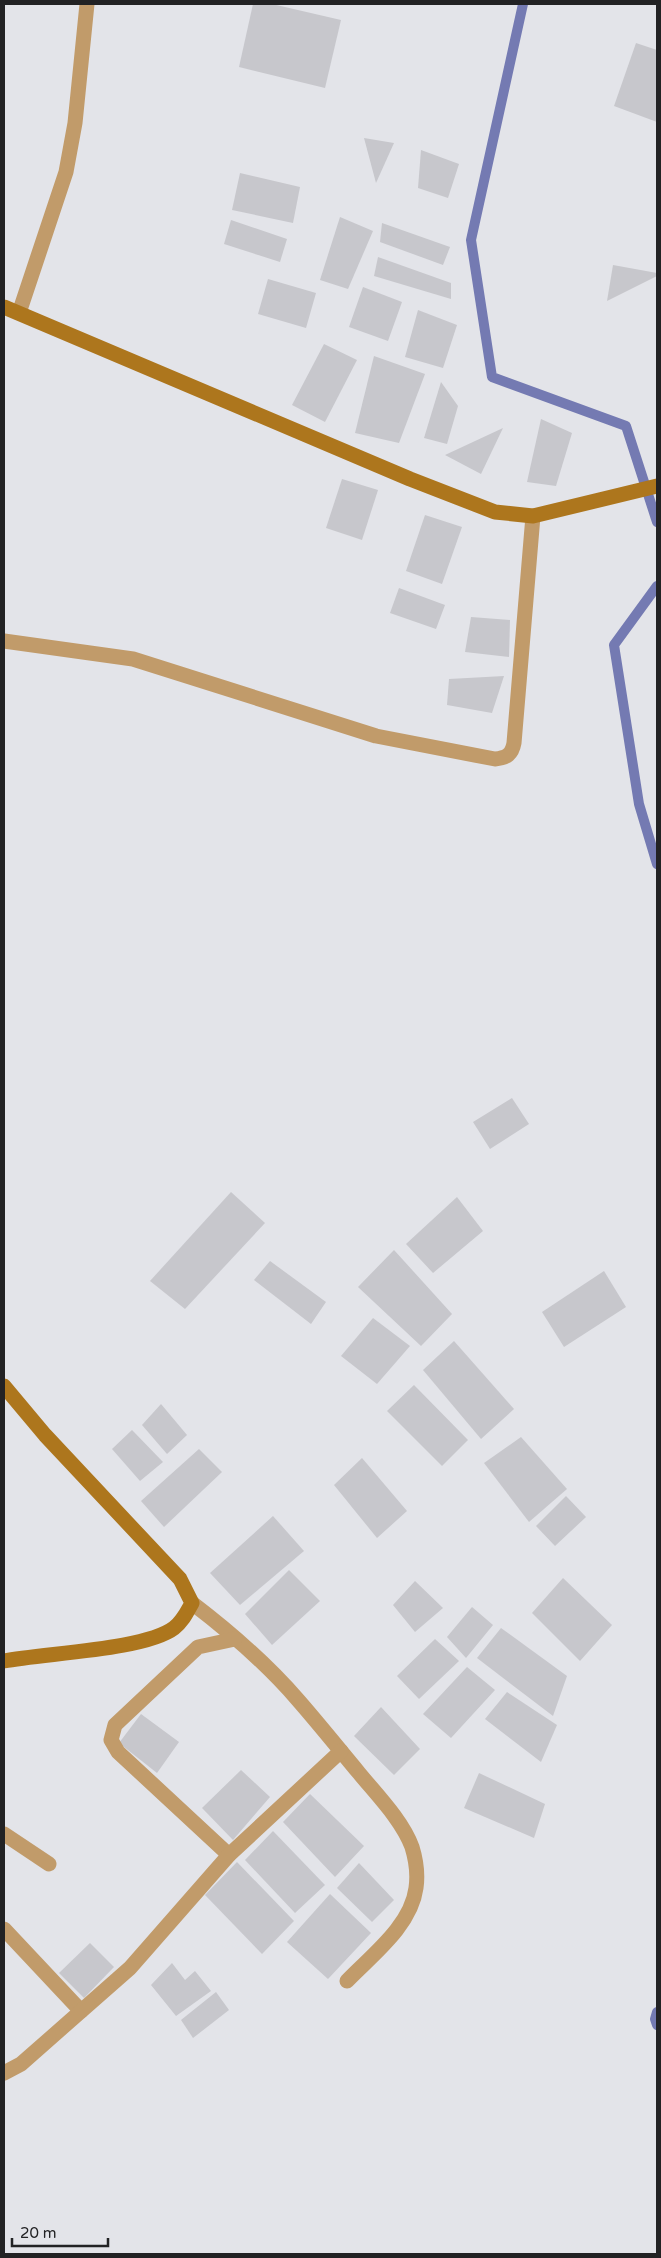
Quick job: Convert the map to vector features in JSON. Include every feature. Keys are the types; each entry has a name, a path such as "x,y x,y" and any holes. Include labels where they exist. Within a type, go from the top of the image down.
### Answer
{"street":[{"path":"18,313 66,172 75,123 87,4"},
{"path":"4,307 495,512 533,516 657,486"},
{"path":"4,641 133,659 376,736 495,759 504,759 513,750 514,743 533,516"},
{"path":"4,1386 45,1435 180,1579 192,1603 235,1639 298,1699 398,1822 412,1846 417,1866 416,1888 409,1910 396,1929 347,1981"},
{"path":"4,1661 125,1645 159,1636 173,1629 183,1620 192,1603"},
{"path":"229,1855 118,1752 111,1740 115,1725 198,1647 235,1639"},
{"path":"4,2073 21,2064 130,1968 229,1855 341,1751"},
{"path":"4,1834 49,1864"},
{"path":"4,1930 80,2011"}],"building":[{"path":"253,4 272,4 341,20 325,88 239,67"},
{"path":"636,43 657,50 657,122 614,106"},
{"path":"364,138 394,143 376,183"},
{"path":"421,150 459,164 448,198 418,188"},
{"path":"240,173 300,187 293,223 232,210"},
{"path":"340,217 373,231 348,289 320,280"},
{"path":"231,220 287,239 280,262 224,244"},
{"path":"382,223 450,247 443,265 380,242"},
{"path":"378,257 451,283 451,299 374,276"},
{"path":"613,265 657,273 657,276 607,301"},
{"path":"268,279 316,293 306,328 258,314"},
{"path":"363,287 402,302 388,341 349,327"},
{"path":"418,310 457,325 443,368 405,357"},
{"path":"324,344 357,360 325,422 292,405"},
{"path":"374,356 425,374 399,443 355,433"},
{"path":"441,382 458,406 447,444 424,438"},
{"path":"541,419 572,433 556,486 527,482"},
{"path":"503,428 481,474 445,455"},
{"path":"342,479 378,490 362,540 326,528"},
{"path":"425,515 462,527 442,584 406,571"},
{"path":"399,588 445,605 436,629 390,613"},
{"path":"471,617 510,620 509,657 465,652"},
{"path":"504,676 492,713 447,705 449,679"},
{"path":"512,1098 529,1124 490,1149 473,1122"},
{"path":"231,1192 265,1223 185,1309 150,1281"},
{"path":"457,1197 483,1231 433,1273 406,1244"},
{"path":"394,1250 452,1314 421,1346 358,1287"},
{"path":"270,1261 326,1302 311,1324 254,1280"},
{"path":"604,1271 626,1307 564,1347 542,1312"},
{"path":"373,1318 410,1346 377,1384 341,1356"},
{"path":"454,1341 514,1409 481,1439 423,1370"},
{"path":"414,1385 468,1440 442,1466 387,1411"},
{"path":"161,1404 187,1435 167,1454 142,1425"},
{"path":"132,1430 163,1462 140,1481 112,1449"},
{"path":"521,1437 567,1489 529,1522 484,1463"},
{"path":"199,1449 222,1472 164,1527 141,1501"},
{"path":"362,1458 407,1511 377,1538 334,1485"},
{"path":"566,1496 586,1517 555,1546 536,1526"},
{"path":"273,1516 304,1551 240,1605 210,1573"},
{"path":"289,1570 320,1601 272,1645 245,1614"},
{"path":"563,1578 612,1625 580,1661 532,1613"},
{"path":"415,1581 443,1608 415,1632 393,1605"},
{"path":"472,1607 493,1625 466,1658 447,1637"},
{"path":"501,1628 567,1676 553,1716 477,1658"},
{"path":"435,1639 459,1661 419,1699 397,1676"},
{"path":"467,1667 495,1690 451,1738 423,1714"},
{"path":"507,1692 557,1725 541,1762 485,1719"},
{"path":"381,1707 420,1749 394,1775 354,1736"},
{"path":"141,1714 179,1742 157,1773 119,1743"},
{"path":"241,1770 270,1797 233,1840 202,1808"},
{"path":"479,1773 545,1804 534,1838 464,1808"},
{"path":"310,1794 364,1846 335,1877 283,1822"},
{"path":"273,1831 325,1885 295,1913 245,1860"},
{"path":"237,1862 294,1921 262,1954 205,1895"},
{"path":"359,1863 394,1900 372,1922 337,1888"},
{"path":"330,1894 371,1933 328,1979 287,1942"},
{"path":"90,1943 114,1967 84,1998 59,1973"},
{"path":"172,1963 185,1980 195,1971 211,1991 176,2016 151,1985"},
{"path":"216,1992 229,2010 193,2038 181,2020"}],"waterway":[{"path":"523,4 471,240 492,377 626,426 657,522"},
{"path":"657,586 614,645 639,804 657,864"},
{"path":"657,2012 655,2019 657,2025"}]}
